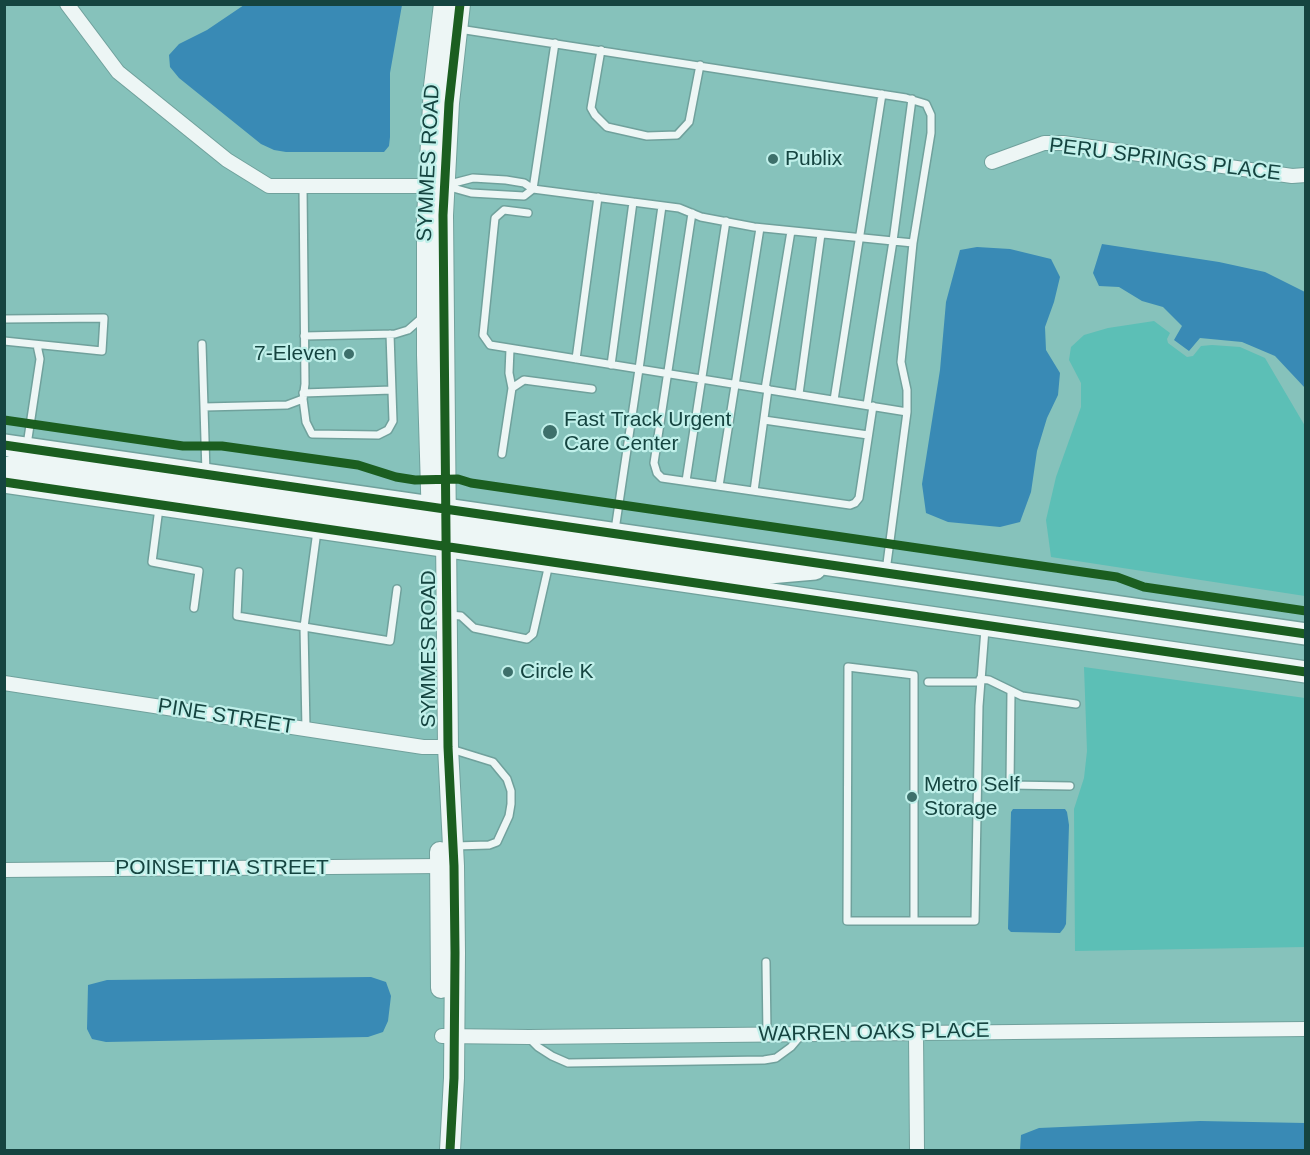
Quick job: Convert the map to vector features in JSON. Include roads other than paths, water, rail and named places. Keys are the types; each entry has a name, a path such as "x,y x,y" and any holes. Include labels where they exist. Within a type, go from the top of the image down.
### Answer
{"main road":[{"path":"4,445 206,473 439,527 549,562 1305,672"},
{"path":"4,451 26,448"},
{"path":"4,468 15,466 757,574 840,566"},
{"path":"4,482 317,528 439,527 615,533 1305,634"}],"street":[{"path":"67,4 118,72 227,160 269,186 436,186"},
{"name":"SYMMES ROAD","path":"444,4 434,86 442,747 452,846 445,1150"},
{"name":"SYMMES ROAD","path":"450,1150 448,1036 440,866 447,615 439,527 427,314 436,186 449,103 460,4"},
{"name":"PERU SPRINGS PLACE","path":"992,162 1044,143 1063,143 1292,176 1305,175"},
{"name":"PINE STREET","path":"4,683 306,729 442,747"},
{"name":"POINSETTIA STREET","path":"4,870 440,866"},
{"name":"WARREN OAKS PLACE","path":"448,1036 1305,1029"},
{"path":"916,1033 918,1150"}],"lane":[{"path":"457,28 882,94 926,104 931,115 931,133 913,243 901,362 907,390 907,412 886,572"},
{"path":"436,186 471,193 524,195 533,189 555,43"},
{"path":"601,50 591,108 607,127 647,136 677,135 688,122 700,66"},
{"path":"834,400 882,94"},
{"path":"692,213 654,463 657,473 662,478 844,505 855,503 859,498 868,435 912,99"},
{"path":"436,186 473,178 490,178 524,183 533,189 679,208 760,228 913,243"},
{"path":"303,187 303,396 306,422 312,434 378,435 388,430 393,421 390,334"},
{"path":"576,359 598,197"},
{"path":"611,364 633,202"},
{"path":"615,533 662,206"},
{"path":"528,213 504,210 495,218 483,335 490,345 907,412"},
{"path":"686,481 726,221"},
{"path":"719,486 760,228"},
{"path":"753,491 790,231"},
{"path":"799,394 821,234"},
{"path":"304,336 390,334 408,330 427,314"},
{"path":"4,319 104,318 102,351 4,341"},
{"path":"202,344 206,473"},
{"path":"26,448 40,359 37,345"},
{"path":"502,454 512,388 509,373 510,349"},
{"path":"512,388 524,380 592,389"},
{"path":"204,406 287,405 303,396 392,390"},
{"path":"764,420 868,435"},
{"path":"159,505 152,561 199,571 194,608"},
{"path":"306,729 303,627 317,528"},
{"path":"447,615 461,616 474,628 527,639 533,634 549,562"},
{"path":"239,572 237,616 390,641 397,589"},
{"path":"914,921 914,675 848,666 847,921 914,921 975,921 980,680 986,626"},
{"path":"928,681 989,680 1022,696 1076,704"},
{"path":"1011,691 1010,785 1070,786"},
{"path":"442,747 493,762 507,779 511,791 509,816 497,842 489,845 452,846"},
{"path":"766,962 767,1034"},
{"path":"529,1037 538,1047 568,1063 764,1060 776,1058 791,1047 802,1034"}],"place":[{"name":"Publix","path":"773,159"},
{"name":"7-Eleven","path":"349,354"},
{"name":"Fast Track Urgent Care Center","path":"550,432"},
{"name":"Circle K","path":"508,672"},
{"name":"Metro Self Storage","path":"912,797"}]}
